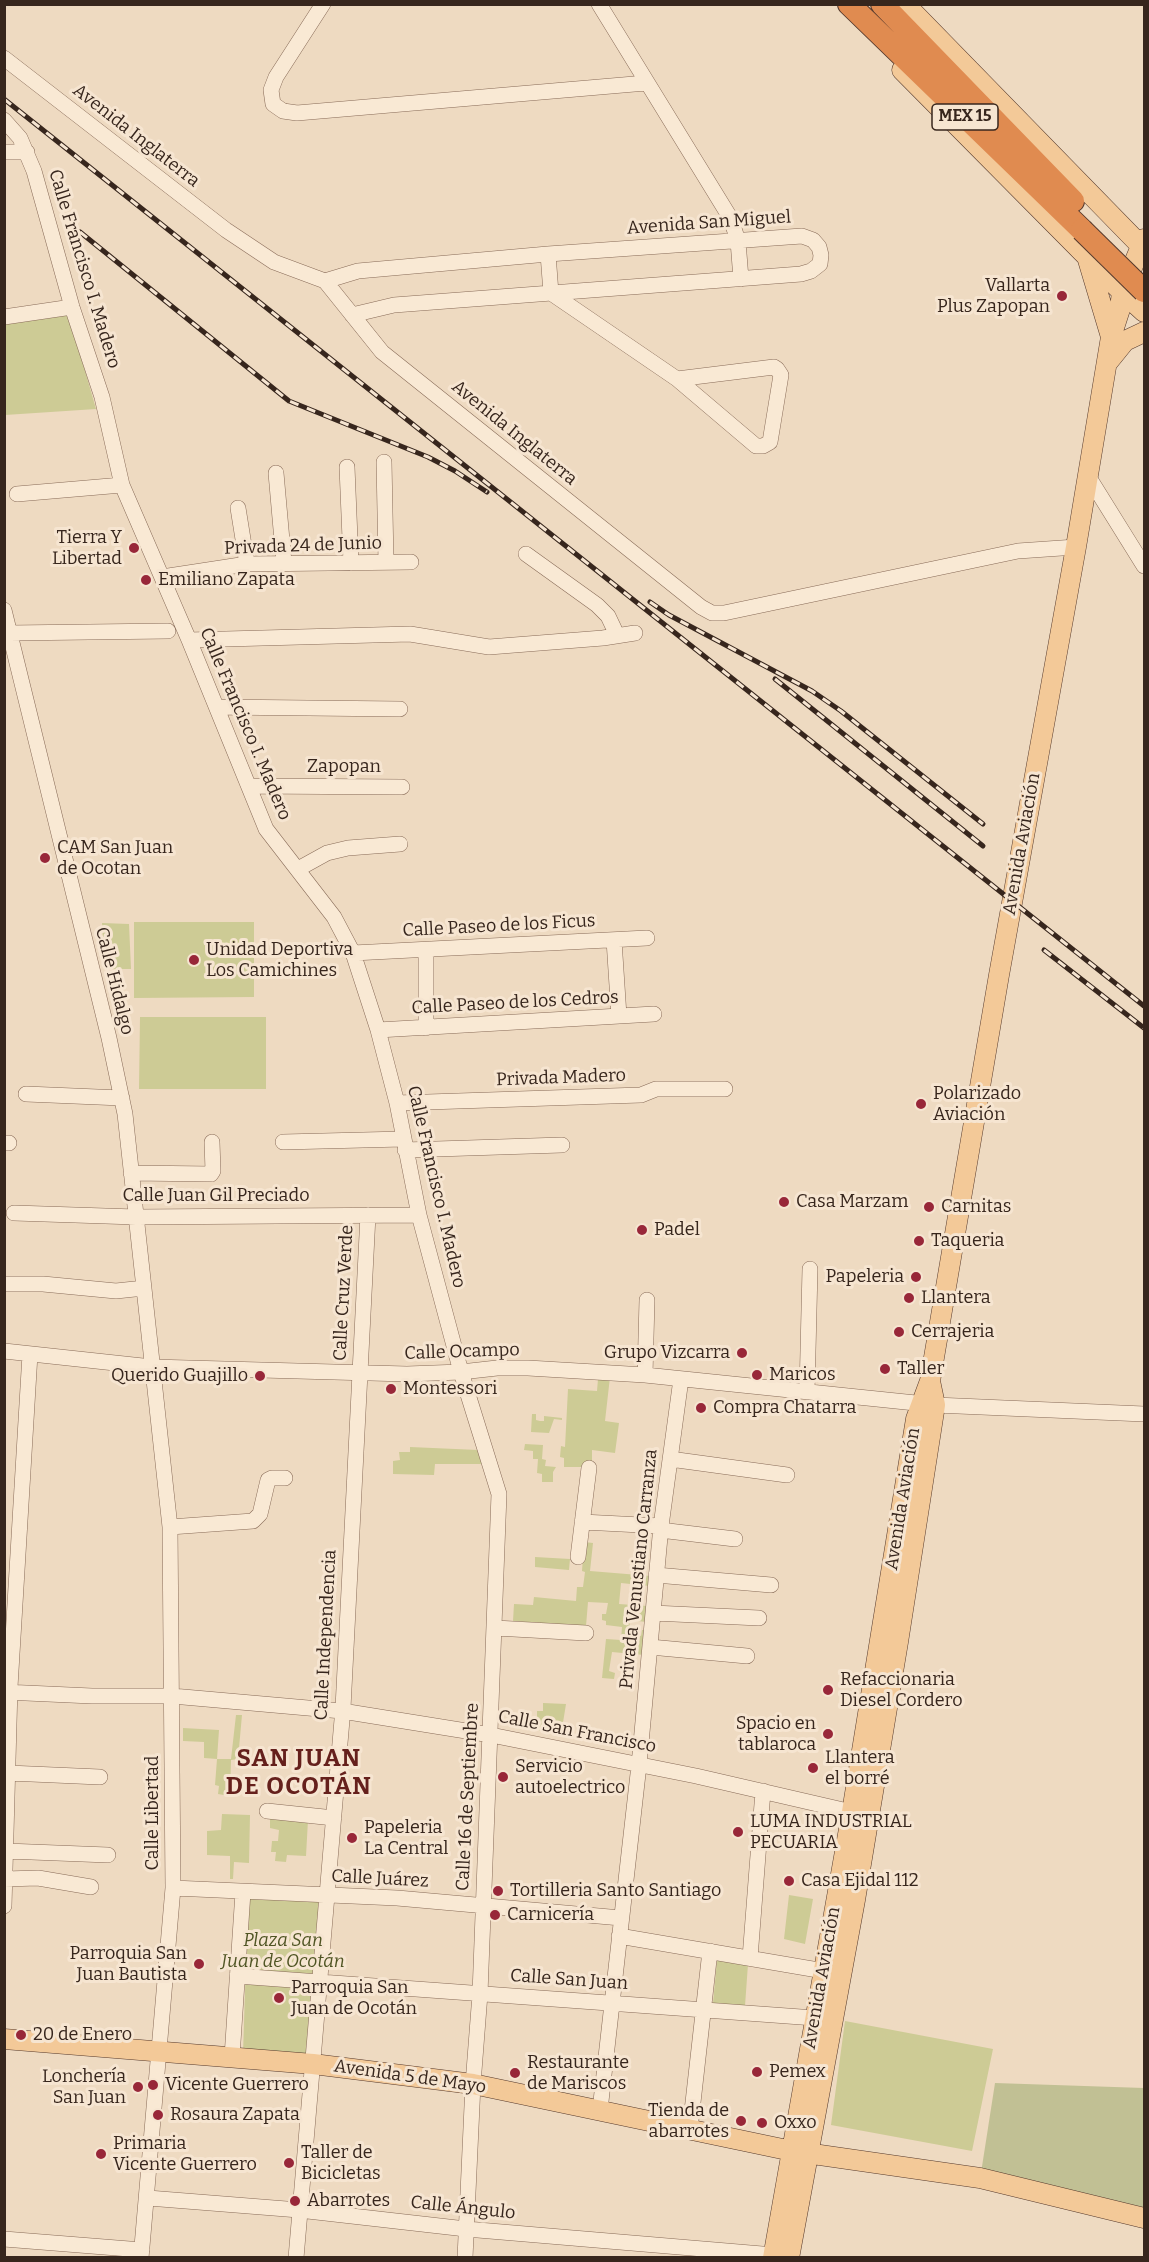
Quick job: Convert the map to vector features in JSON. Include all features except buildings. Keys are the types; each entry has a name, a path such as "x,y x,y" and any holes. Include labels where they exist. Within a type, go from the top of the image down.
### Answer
{"highway":[{"name":"MEX 15","path":"849,4 1083,221 1144,270"},
{"name":"MEX 15","path":"882,4 1083,221 1133,301"}],"main road":[{"path":"837,4 1083,221 1143,244"},
{"path":"905,4 1083,221 1085,255 1111,337"},
{"name":"Avenida Aviación","path":"1133,301 1143,244"},
{"path":"1085,255 1133,301"},
{"name":"Avenida Aviación","path":"779,2257 895,1664 930,1381 1111,337 1133,301 1144,270"},
{"path":"1108,362 1125,341 1144,332"},
{"name":"Avenida Aviación","path":"801,2152 815,2018 852,1812 916,1419 928,1404"},
{"name":"Avenida 5 de Mayo","path":"4,2039 313,2064 473,2084 801,2152 980,2178 1144,2218"}],"street":[{"path":"323,4 276,77 271,90 273,104 283,111 297,113 646,83"},
{"path":"599,4 731,219 738,241 741,279"},
{"name":"Avenida Inglaterra","path":"4,58 226,230 274,262 325,281 382,352 701,607 712,613 724,613 1018,551 1076,546"},
{"name":"Calle Francisco I. Madero","path":"4,120 20,138 27,152 72,307 102,397 122,485 189,640 266,829 334,917 353,954 378,1030 397,1103 418,1215 461,1372"},
{"path":"4,152 27,152"},
{"name":"Avenida San Miguel","path":"325,281 358,271 548,254 802,236 813,240 821,255 820,264 811,271 801,274 394,305 352,315"},
{"path":"548,254 551,293 677,379 756,446 764,446 770,442 781,375 777,369 774,367 677,379"},
{"path":"4,317 72,307"},
{"path":"384,462 386,562"},
{"path":"347,467 351,563"},
{"path":"276,473 284,563"},
{"path":"1088,476 1144,566"},
{"path":"17,494 122,485"},
{"path":"238,508 248,564"},
{"path":"526,554 597,605 608,616 617,636"},
{"name":"Privada 24 de Junio","path":"162,578 248,564 411,562"},
{"name":"Calle Hidalgo","path":"4,610 122,1098 152,1367"},
{"path":"10,633 168,631"},
{"path":"189,640 410,634 489,647 635,633"},
{"path":"217,707 399,709"},
{"name":"Zapopan","path":"249,786 402,787"},
{"path":"298,869 327,853 348,848 400,844"},
{"name":"Calle Paseo de los Ficus","path":"353,954 647,938"},
{"path":"614,940 619,1016"},
{"path":"426,950 426,1028"},
{"name":"Calle Paseo de los Cedros","path":"378,1030 654,1014"},
{"name":"Privada Madero","path":"397,1103 641,1095 656,1089 725,1089"},
{"path":"26,1094 122,1098"},
{"path":"131,1173 205,1175 213,1171 212,1142"},
{"path":"283,1142 562,1145"},
{"name":"Calle Juan Gil Preciado","path":"14,1213 136,1217 418,1215"},
{"name":"Calle Cruz Verde","path":"360,1373 368,1215"},
{"path":"807,1392 810,1269"},
{"path":"4,1284 43,1284 116,1291 144,1288"},
{"path":"645,1375 647,1300"},
{"name":"Calle Ocampo","path":"4,1351 152,1367 360,1373 461,1372 508,1368 645,1375 928,1404 1144,1414"},
{"path":"4,1906 8,1773 7,1692 30,1354"},
{"name":"Calle Libertad","path":"142,2254 173,1888 170,1527 152,1367"},
{"name":"Calle 16 de Septiembre","path":"461,1372 499,1494 480,1994 473,2084 465,2258"},
{"name":"Calle Independencia","path":"296,2258 342,1712 360,1373"},
{"name":"Privada Venustiano Carranza","path":"600,2110 639,1765 661,1528 681,1379"},
{"path":"670,1459 787,1475"},
{"path":"578,1557 589,1468"},
{"path":"170,1527 253,1521 260,1514 268,1480 285,1478"},
{"path":"582,1522 661,1528 735,1539"},
{"path":"656,1575 771,1584"},
{"path":"653,1613 759,1618"},
{"path":"495,1628 586,1633"},
{"path":"650,1647 747,1656"},
{"name":"Calle San Francisco","path":"7,1692 92,1696 172,1696 342,1712 491,1734 852,1812"},
{"path":"8,1773 100,1777"},
{"path":"750,1958 763,1791"},
{"path":"267,1811 334,1818"},
{"path":"6,1851 108,1855"},
{"path":"5,1879 38,1878 91,1887"},
{"name":"Calle Juárez","path":"173,1888 396,1898 621,1918"},
{"path":"232,2057 243,1892"},
{"path":"620,1936 824,1971"},
{"path":"690,2129 710,1951"},
{"name":"Calle San Juan","path":"237,1976 815,2018"},
{"name":"Calle Ángulo","path":"148,2198 299,2210 466,2229 779,2257"},
{"path":"4,2238 142,2254"}],"green space":[{"path":"68,311 96,409 5,415 4,320"},
{"name":"Unidad Deportiva Los Camichines","path":"134,922 254,922 254,997 134,998"},
{"path":"102,923 129,924 131,969 105,969"},
{"path":"140,1017 266,1017 266,1089 139,1089"},
{"path":"610,1377 605,1421 619,1423 615,1453 592,1450 592,1467 564,1467 564,1458 560,1457 561,1446 565,1447 568,1389 597,1391 598,1379"},
{"path":"532,1414 536,1414 536,1420 540,1421 544,1421 544,1416 562,1418 562,1420 554,1419 549,1433 531,1432"},
{"path":"525,1444 543,1445 542,1459 546,1460 545,1466 556,1467 553,1472 553,1482 542,1482 542,1474 537,1473 538,1459 533,1459 533,1451 524,1450"},
{"path":"410,1447 478,1450 483,1464 435,1464 434,1475 393,1474 393,1461 400,1460 399,1452 410,1452"},
{"path":"584,1542 593,1543 590,1571 651,1576 650,1586 621,1583 619,1604 647,1606 646,1622 630,1620 629,1634 641,1636 642,1630 645,1630 644,1655 612,1652 609,1671 615,1673 614,1679 602,1678 606,1639 621,1640 622,1627 606,1625 606,1621 602,1620 602,1614 606,1614 608,1603 588,1602 586,1626 513,1621 514,1604 533,1605 534,1597 576,1601 577,1587 583,1587"},
{"path":"535,1557 570,1559 569,1570 535,1567"},
{"path":"543,1703 566,1704 561,1735 537,1730 537,1711 543,1711"},
{"path":"236,1715 242,1715 238,1759 231,1760 230,1796 218,1794 219,1786 215,1785 217,1759 231,1759"},
{"path":"183,1728 219,1730 217,1759 204,1758 204,1742 183,1741"},
{"path":"222,1814 250,1815 249,1863 234,1862 233,1879 230,1879 230,1856 207,1855 207,1831 221,1830"},
{"path":"270,1817 308,1820 306,1856 287,1855 286,1862 275,1861 276,1852 271,1852 272,1841 278,1841 279,1830 270,1828"},
{"path":"789,1895 813,1899 805,1944 784,1939"},
{"name":"Plaza San Juan de Ocotán","path":"248,1897 324,1899 309,2060 243,2054"},
{"path":"717,1960 748,1964 745,2006 713,2003"},
{"path":"845,2021 993,2049 972,2151 831,2125"},
{"path":"995,2083 1144,2088 1144,2214 981,2173"}],"railway":[{"path":"4,99 1144,1006"},
{"path":"80,232 289,401 428,457 487,492"},
{"path":"650,602 669,615 812,691 841,711 983,824"},
{"path":"775,679 983,846"},
{"path":"1044,950 1144,1028"}],"place":[{"name":"Vallarta Plus Zapopan","path":"1062,296"},
{"name":"Tierra Y Libertad","path":"134,548"},
{"name":"Emiliano Zapata","path":"146,580"},
{"name":"CAM San Juan de Ocotan","path":"45,858"},
{"name":"Unidad Deportiva Los Camichines","path":"194,960"},
{"name":"Polarizado Aviación","path":"921,1104"},
{"name":"Casa Marzam","path":"784,1202"},
{"name":"Carnitas","path":"929,1207"},
{"name":"Padel","path":"642,1230"},
{"name":"Taqueria","path":"919,1241"},
{"name":"Papeleria","path":"916,1277"},
{"name":"Llantera","path":"909,1298"},
{"name":"Cerrajeria","path":"899,1332"},
{"name":"Grupo Vizcarra","path":"742,1353"},
{"name":"Taller","path":"885,1369"},
{"name":"Maricos","path":"757,1375"},
{"name":"Querido Guajillo","path":"260,1376"},
{"name":"Montessori","path":"391,1389"},
{"name":"Compra Chatarra","path":"701,1408"},
{"name":"Refaccionaria Diesel Cordero","path":"828,1690"},
{"name":"Spacio en tablaroca","path":"828,1734"},
{"name":"Llantera el borré","path":"813,1768"},
{"name":"Servicio autoelectrico","path":"503,1777"},
{"name":"LUMA INDUSTRIAL PECUARIA","path":"738,1832"},
{"name":"Papeleria La Central","path":"352,1838"},
{"name":"Casa Ejidal 112","path":"789,1881"},
{"name":"Tortilleria Santo Santiago","path":"498,1891"},
{"name":"Carnicería","path":"495,1915"},
{"name":"Parroquia San Juan Bautista","path":"199,1964"},
{"name":"Parroquia San Juan de Ocotán","path":"279,1998"},
{"name":"20 de Enero","path":"21,2035"},
{"name":"Pemex","path":"757,2072"},
{"name":"Restaurante de Mariscos","path":"515,2073"},
{"name":"Vicente Guerrero","path":"153,2085"},
{"name":"Lonchería San Juan","path":"138,2087"},
{"name":"Rosaura Zapata","path":"158,2115"},
{"name":"Tienda de abarrotes","path":"741,2121"},
{"name":"Oxxo","path":"762,2123"},
{"name":"Primaria Vicente Guerrero","path":"101,2154"},
{"name":"Taller de Bicicletas","path":"289,2163"},
{"name":"Abarrotes","path":"295,2201"}],"district":[{"name":"SAN JUAN DE OCOTÁN","path":"299,1773"}]}
